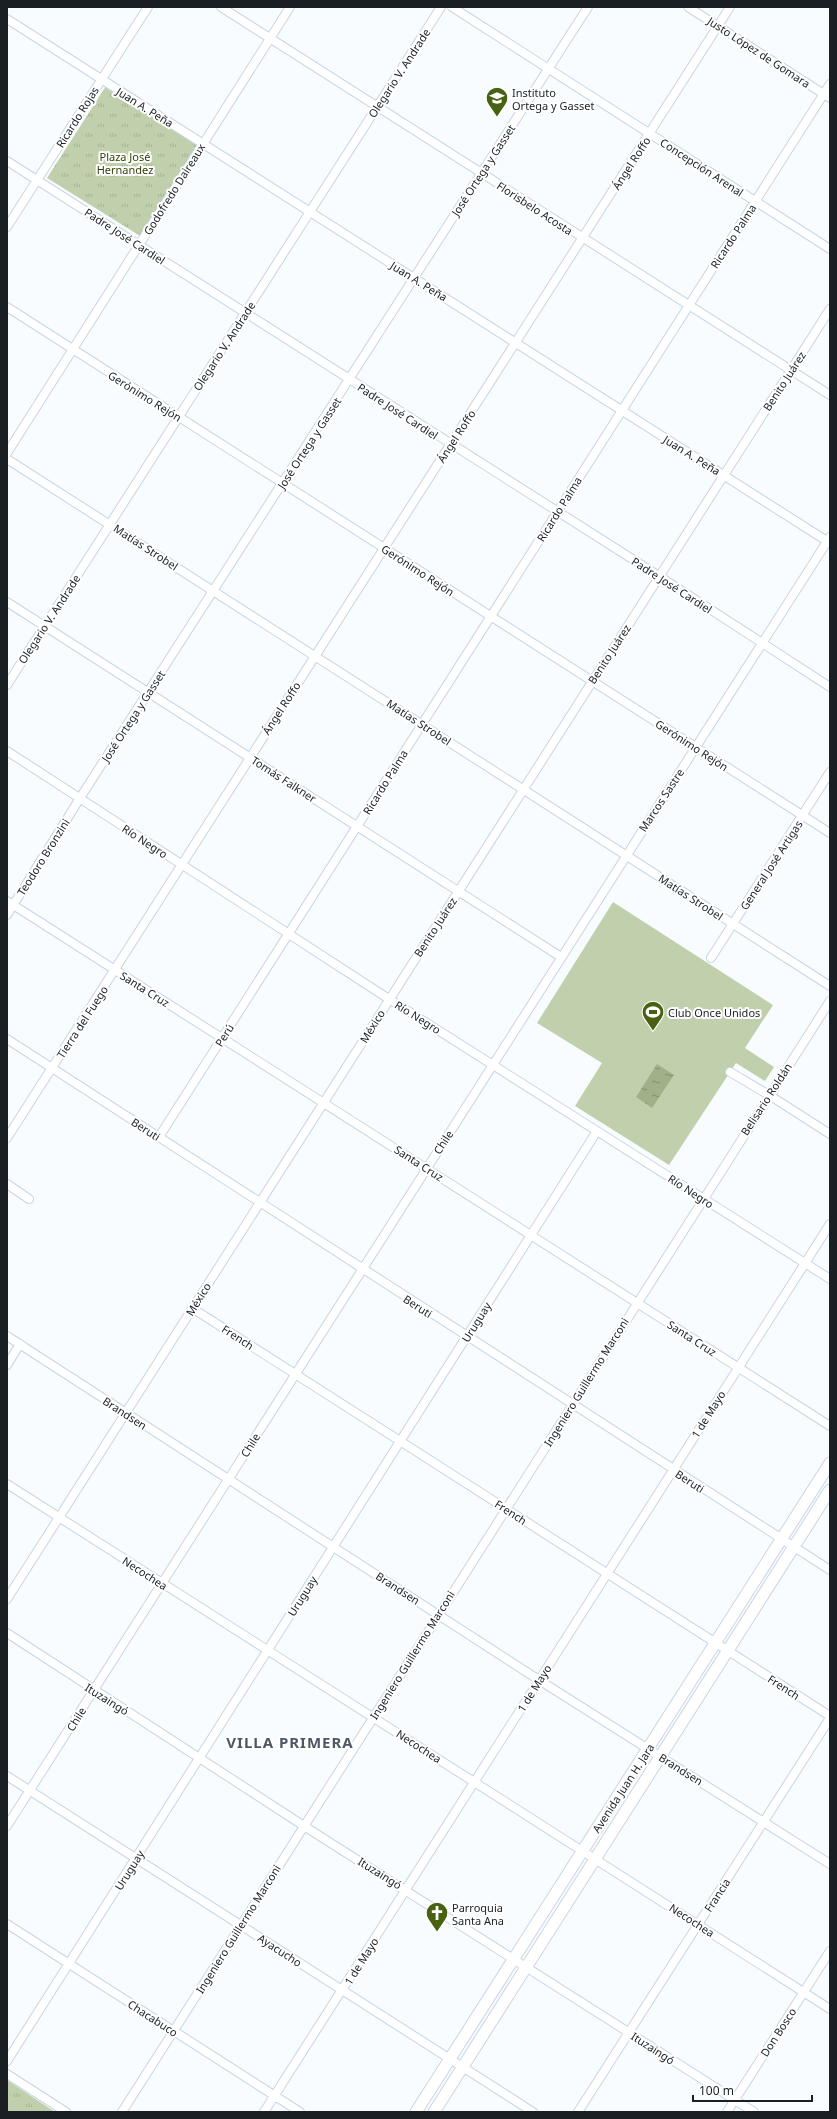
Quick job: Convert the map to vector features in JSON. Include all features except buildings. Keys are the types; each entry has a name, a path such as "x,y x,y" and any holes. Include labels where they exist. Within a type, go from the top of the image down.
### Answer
{"main road":[{"name":"Avenida Juan H. Jara","path":"416,2112 830,1463"},
{"name":"Avenida Juan H. Jara","path":"434,2112 830,1490"}],"street":[{"name":"Ricardo Rojas","path":"7,227 148,7"},
{"name":"Florisbelo Acosta","path":"221,7 689,306 792,369 830,395"},
{"name":"Godofredo Daireaux","path":"7,453 290,7"},
{"name":"Olegario V. Andrade","path":"7,685 441,7"},
{"name":"Concepción Arenal","path":"452,7 830,249"},
{"name":"José Ortega y Gasset","path":"80,798 588,7"},
{"name":"Justo López de Gomara","path":"688,7 827,96"},
{"name":"Ángel Roffo","path":"181,864 730,7"},
{"name":"Juan A. Peña","path":"7,18 724,475 829,540"},
{"name":"Ricardo Palma","path":"288,934 755,201 827,96 830,84"},
{"name":"Padre José Cardiel","path":"7,161 659,576 830,687"},
{"name":"Gerónimo Rejón","path":"7,307 72,350 593,680 695,748 830,833"},
{"name":"Benito Juárez","path":"389,999 830,309"},
{"name":"Matías Strobel","path":"7,459 830,986"},
{"name":"Marcos Sastre","path":"492,1064 829,540"},
{"name":"Tomás Falkner","path":"7,602 561,956"},
{"name":"Río Negro","path":"7,752 389,999 830,1279"},
{"name":"General José Artigas","path":"711,958 830,772"},
{"name":"Teodoro Bronzini","path":"7,915 10,903 80,798"},
{"name":"Tierra del Fuego","path":"7,1138 181,864"},
{"name":"Santa Cruz","path":"10,903 830,1426"},
{"name":"Perú","path":"159,1137 288,934"},
{"name":"México","path":"7,1599 389,999"},
{"name":"Belisario Roldán","path":"703,1198 830,1001"},
{"name":"Beruti","path":"7,1039 571,1405 830,1570"},
{"name":"Chile","path":"7,1826 492,1064"},
{"path":"730,1072 770,1095 830,1134"},
{"name":"Uruguay","path":"7,2061 597,1131"},
{"path":"7,1184 29,1198"},
{"name":"Ingeniero Guillermo Marconi","path":"122,2112 703,1198"},
{"name":"1 de Mayo","path":"264,2112 830,1224"},
{"name":"French","path":"192,1308 401,1440 830,1717"},
{"name":"Brandsen","path":"7,1336 539,1680 830,1864"},
{"path":"7,1365 20,1344"},
{"name":"Necochea","path":"7,1484 60,1516 162,1584 595,1858 830,2009"},
{"name":"Ituzaingó","path":"7,1633 304,1826 406,1889 754,2112"},
{"name":"Francia","path":"578,2112 830,1717"},
{"name":"Ayacucho","path":"7,1776 533,2112"},
{"name":"Chacabuco","path":"7,1924 300,2112"},
{"name":"Don Bosco","path":"727,2112 830,1951"},
{"path":"7,2074 66,2112"}],"green space":[{"name":"Plaza José Hernandez","path":"106,86 203,147 145,239 47,178"},
{"name":"Club Once Unidos","path":"613,902 773,1005 745,1048 774,1067 765,1081 736,1063 669,1165 575,1106 602,1063 537,1023"},
{"path":"7,2080 55,2112 7,2112"}],"water":[{"path":"657,1064 674,1075 652,1108 636,1097"}],"place":[{"name":"Instituto Ortega y Gasset","path":"497,118"},
{"name":"Club Once Unidos","path":"653,1032"},
{"name":"Parroquia Santa Ana","path":"437,1932"}],"district":[{"name":"VILLA PRIMERA","path":"290,1742"}]}
